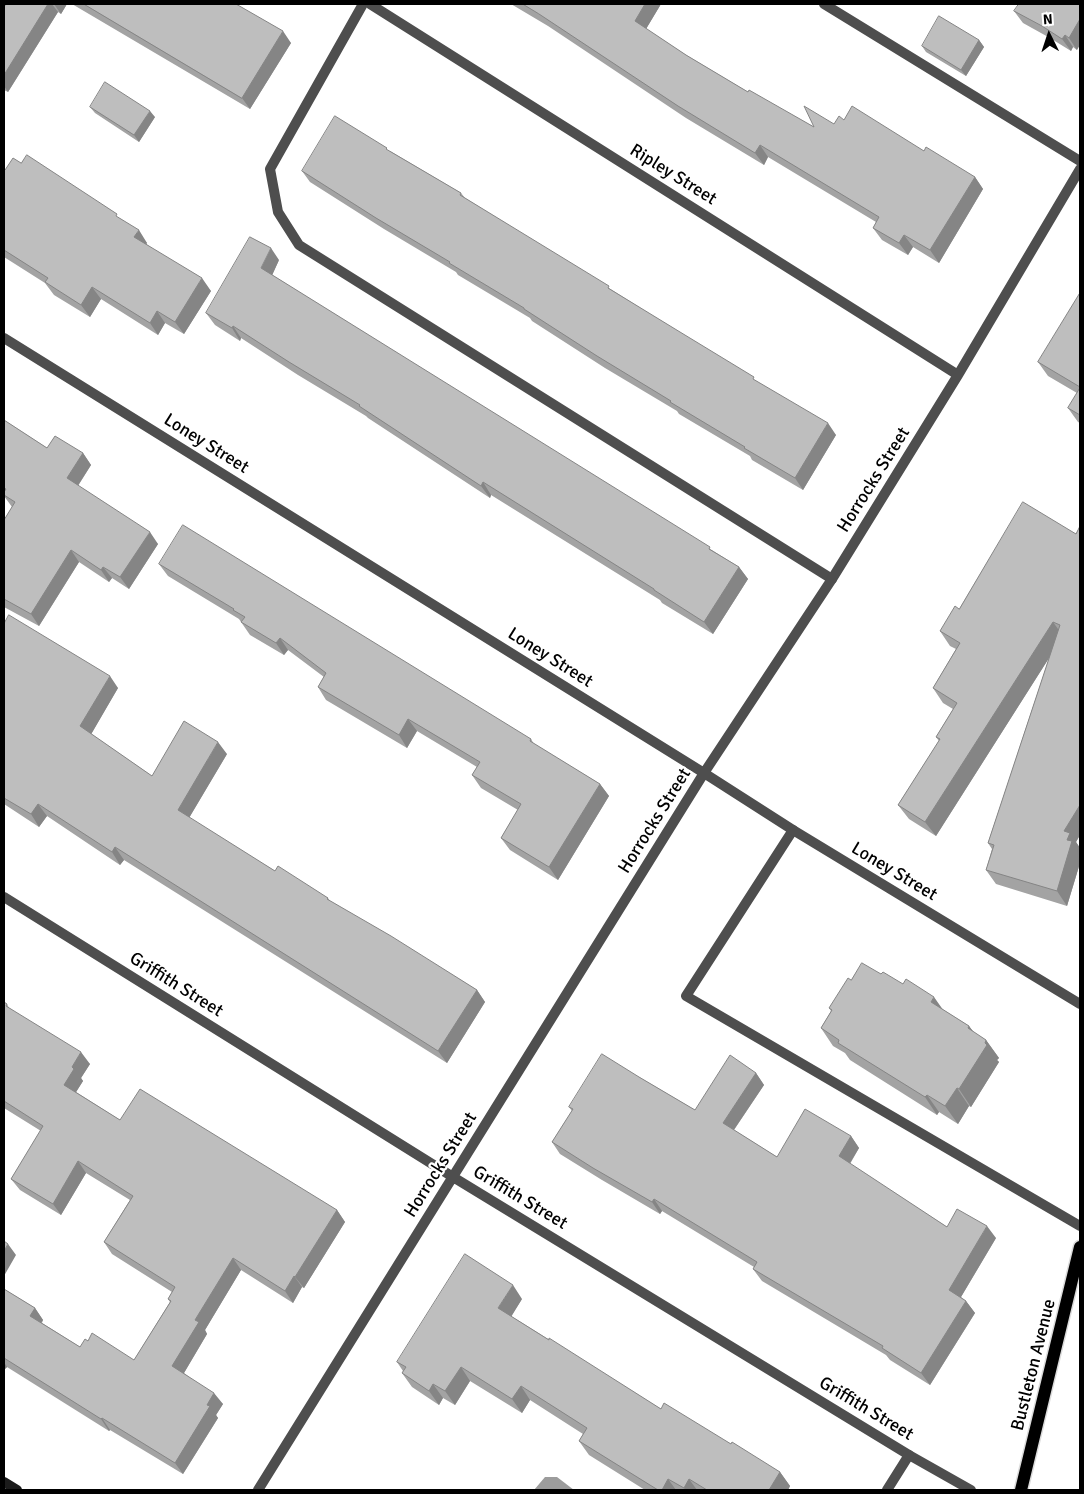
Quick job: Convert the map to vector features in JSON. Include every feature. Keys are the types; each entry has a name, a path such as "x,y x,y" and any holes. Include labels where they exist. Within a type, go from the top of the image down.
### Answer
{"main road":[{"name":"Bustleton Avenue","path":"1022,1490 1080,1247"}],"street":[{"path":"363,4 270,169 278,212 299,245 832,579"},
{"name":"Ripley Street","path":"370,4 958,375"},
{"path":"824,4 1080,161"},
{"name":"Horrocks Street","path":"258,1490 704,773 832,579 958,375 1080,169"},
{"name":"Loney Street","path":"4,338 793,830 1080,1004"},
{"path":"793,830 686,996 1080,1226"},
{"name":"Griffith Street","path":"4,897 453,1177 909,1455 971,1490"},
{"path":"887,1490 909,1455"},
{"path":"4,1482 17,1490"}],"shaded area":[{"path":"545,1477 557,1477 574,1490 534,1490"}],"building":[{"path":"6,4 48,4 4,75 4,8"},
{"path":"84,4 236,4 283,31 242,98"},
{"path":"523,4 645,4 635,21 686,55 748,92 749,90 814,127 804,106 834,124 839,116 844,120 852,106 924,151 926,147 975,177 930,250 904,235 899,243 873,228 879,217 760,145 755,153 678,106"},
{"path":"1019,4 1080,4 1080,19 1069,38 1065,35 1062,39 1014,11"},
{"path":"939,16 979,40 961,70 922,46"},
{"path":"105,82 150,111 134,135 90,107"},
{"path":"335,116 609,286 608,288 754,377 753,379 828,423 795,478 670,402 524,308 302,171"},
{"path":"27,155 139,230 134,237 202,278 175,322 157,311 150,323 92,287 81,305 45,282 48,278 4,250 4,169 13,158 21,163"},
{"path":"250,237 271,248 261,268 710,547 709,549 739,567 704,622 483,482 481,486 360,405 233,326 232,328 206,313"},
{"path":"1080,293 1080,387 1038,362"},
{"path":"1080,388 1080,415 1068,408"},
{"path":"4,420 47,448 55,436 83,453 67,478 150,532 120,577 103,567 101,570 71,550 31,614 4,599 4,520 15,502 4,495 6,489 4,488"},
{"path":"1023,502 1076,534 1080,526 1080,805 1064,831 1070,833 1067,840 1072,841 1057,891 986,870 994,845 988,843 1060,625 1053,622 925,822 898,805 940,739 936,737 957,703 933,688 960,643 940,631 955,606 959,609"},
{"path":"183,525 531,739 530,741 600,784 549,867 501,838 521,804 472,775 480,762 408,719 399,735 318,687 326,673 280,638 276,643 241,622 245,617 234,609 159,564"},
{"path":"9,615 110,676 80,726 152,776 184,721 218,742 178,810 275,871 278,866 327,899 391,936 477,990 438,1051 115,847 112,852 38,804 31,814 4,798 4,624"},
{"path":"862,963 881,974 883,972 903,984 906,979 934,997 931,1002 969,1026 968,1028 986,1040 985,1043 987,1045 959,1089 957,1088 945,1106 927,1095 925,1097 838,1043 839,1040 821,1028 832,1010 829,1008 848,978 851,980"},
{"path":"4,1002 7,1004 6,1006 81,1052 72,1067 74,1069 64,1085 120,1120 140,1089 337,1210 285,1291 233,1258 195,1320 199,1322 172,1366 214,1393 207,1405 210,1406 175,1463 4,1358 4,1289 35,1308 30,1316 80,1347 85,1339 88,1341 92,1333 134,1360 171,1301 168,1299 175,1287 104,1242 133,1196 78,1161 53,1204 11,1179 43,1126 4,1101"},
{"path":"602,1054 695,1110 730,1055 756,1073 723,1123 777,1157 805,1109 851,1136 839,1156 947,1227 957,1209 987,1226 949,1290 966,1301 921,1373 882,1348 883,1346 753,1269 757,1262 654,1199 652,1202 552,1142 573,1109 569,1107"},
{"path":"4,1241 8,1244 4,1251"},
{"path":"465,1254 513,1285 498,1308 661,1409 664,1403 780,1472 769,1490 707,1490 689,1479 684,1488 668,1479 662,1490 658,1490 579,1441 587,1428 521,1386 512,1399 461,1367 445,1391 433,1384 429,1391 402,1373 406,1367 397,1362"}]}
